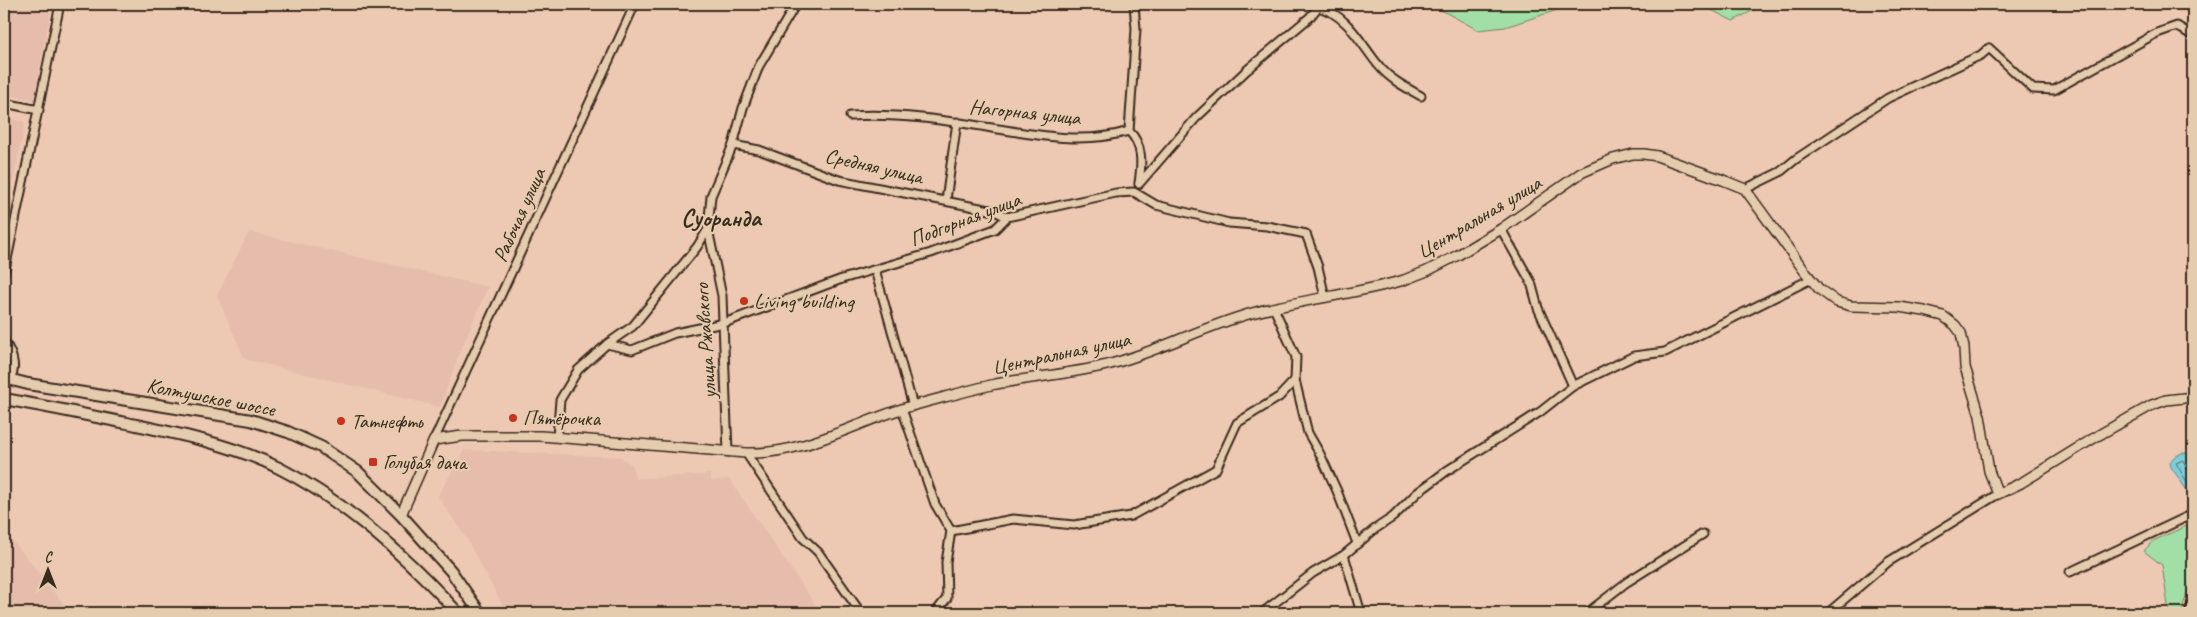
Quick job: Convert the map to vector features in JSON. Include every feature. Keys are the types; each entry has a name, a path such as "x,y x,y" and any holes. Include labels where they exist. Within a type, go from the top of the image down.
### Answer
{"main road":[{"name":"Колтушское шоссе","path":"6,380 251,420 321,447 358,472 401,515 452,571 480,613"},
{"name":"Колтушское шоссе","path":"4,399 60,408 202,439 242,452 279,468 325,495 373,531 416,569 458,613"}],"street":[{"path":"4,274 60,4"},
{"name":"Рабочая улица","path":"434,440 635,4"},
{"path":"557,437 560,400 578,370 607,344 633,326 697,247 708,229 711,196 733,145 743,108 759,66 796,4"},
{"path":"1134,4 1136,29 1129,130 1137,139 1139,147 1141,168 1139,184"},
{"path":"1325,297 1318,267 1306,234 1267,226 1230,223 1156,206 1134,192 1196,118 1247,70 1310,17 1318,7 1330,10 1346,23 1381,68 1396,82 1421,96"},
{"path":"1998,494 1989,471 1980,416 1965,368 1961,333 1955,325 1943,316 1924,311 1899,307 1851,306 1837,302 1820,289 1811,279 1745,188 1780,172 1796,159 1888,98 1980,55 1989,48 2033,89 2054,90 2157,33 2177,26 2193,36"},
{"path":"4,103 39,110"},
{"name":"Нагорная улица","path":"850,116 878,114 957,122 1064,138 1115,135 1129,130"},
{"path":"946,200 957,122"},
{"name":"Средняя улица","path":"733,145 759,150 839,180 995,211 1007,218"},
{"name":"Центральная улица","path":"434,440 462,436 557,437 728,452 777,452 816,442 902,409 993,385 1054,377 1109,364 1174,343 1230,320 1274,308 1383,286 1419,274 1458,255 1501,229 1581,173 1613,159 1633,154 1657,156 1745,188"},
{"name":"Подгорная улица","path":"607,344 632,350 675,333 724,323 799,294 931,253 995,230 1007,218 1116,193 1134,192"},
{"name":"улица Ржавского","path":"708,229 722,296 728,452"},
{"path":"1501,229 1531,282 1538,308 1573,386"},
{"path":"875,270 913,406"},
{"path":"1262,613 1313,573 1344,555 1357,543 1393,517 1417,492 1533,416 1573,386 1634,356 1665,352 1811,279"},
{"path":"1274,308 1296,357 1295,380 1308,433 1338,491 1357,543"},
{"name":"Колтушское шоссе","path":"4,341 14,365 13,374 6,380"},
{"path":"950,531 1013,519 1074,525 1131,516 1216,469 1237,423 1279,397 1295,380"},
{"path":"1828,613 1888,562 1998,494 2021,484 2099,434 2152,405 2166,400 2193,397"},
{"path":"902,409 934,504 950,531 946,562 947,598 935,613"},
{"path":"401,515 434,440"},
{"path":"746,453 803,538 822,557 860,613"},
{"path":"2070,572 2193,514"},
{"path":"1587,613 1627,582 1703,534"},
{"path":"1344,555 1361,613"},
{"path":"2189,613 2193,600"}],"shaded area":[{"path":"4,4 52,4 34,100 4,94"},
{"path":"4,117 25,122 4,226"},
{"path":"249,232 488,287 460,351 440,407 245,359 217,296"},
{"path":"464,450 621,457 633,466 635,479 710,474 711,481 729,479 821,613 507,613 465,536 438,496"},
{"path":"4,530 71,613 4,613"}],"green space":[{"path":"1430,4 1576,4 1505,27 1478,30"},
{"path":"1700,4 1765,4 1733,21"},
{"path":"2193,523 2193,573 2181,613 2169,613 2162,565 2144,551 2153,541"}],"water":[{"path":"2187,453 2193,468 2193,488 2190,490 2186,489 2171,467 2170,462 2174,457"}],"place":[{"name":"Living building","path":"744,301"},
{"name":"Пятёрочка","path":"513,418"},
{"name":"Татнефть","path":"341,421"},
{"name":"Голубая дача","path":"373,462"}],"district":[{"name":"Суоранда","path":"721,218"}]}
